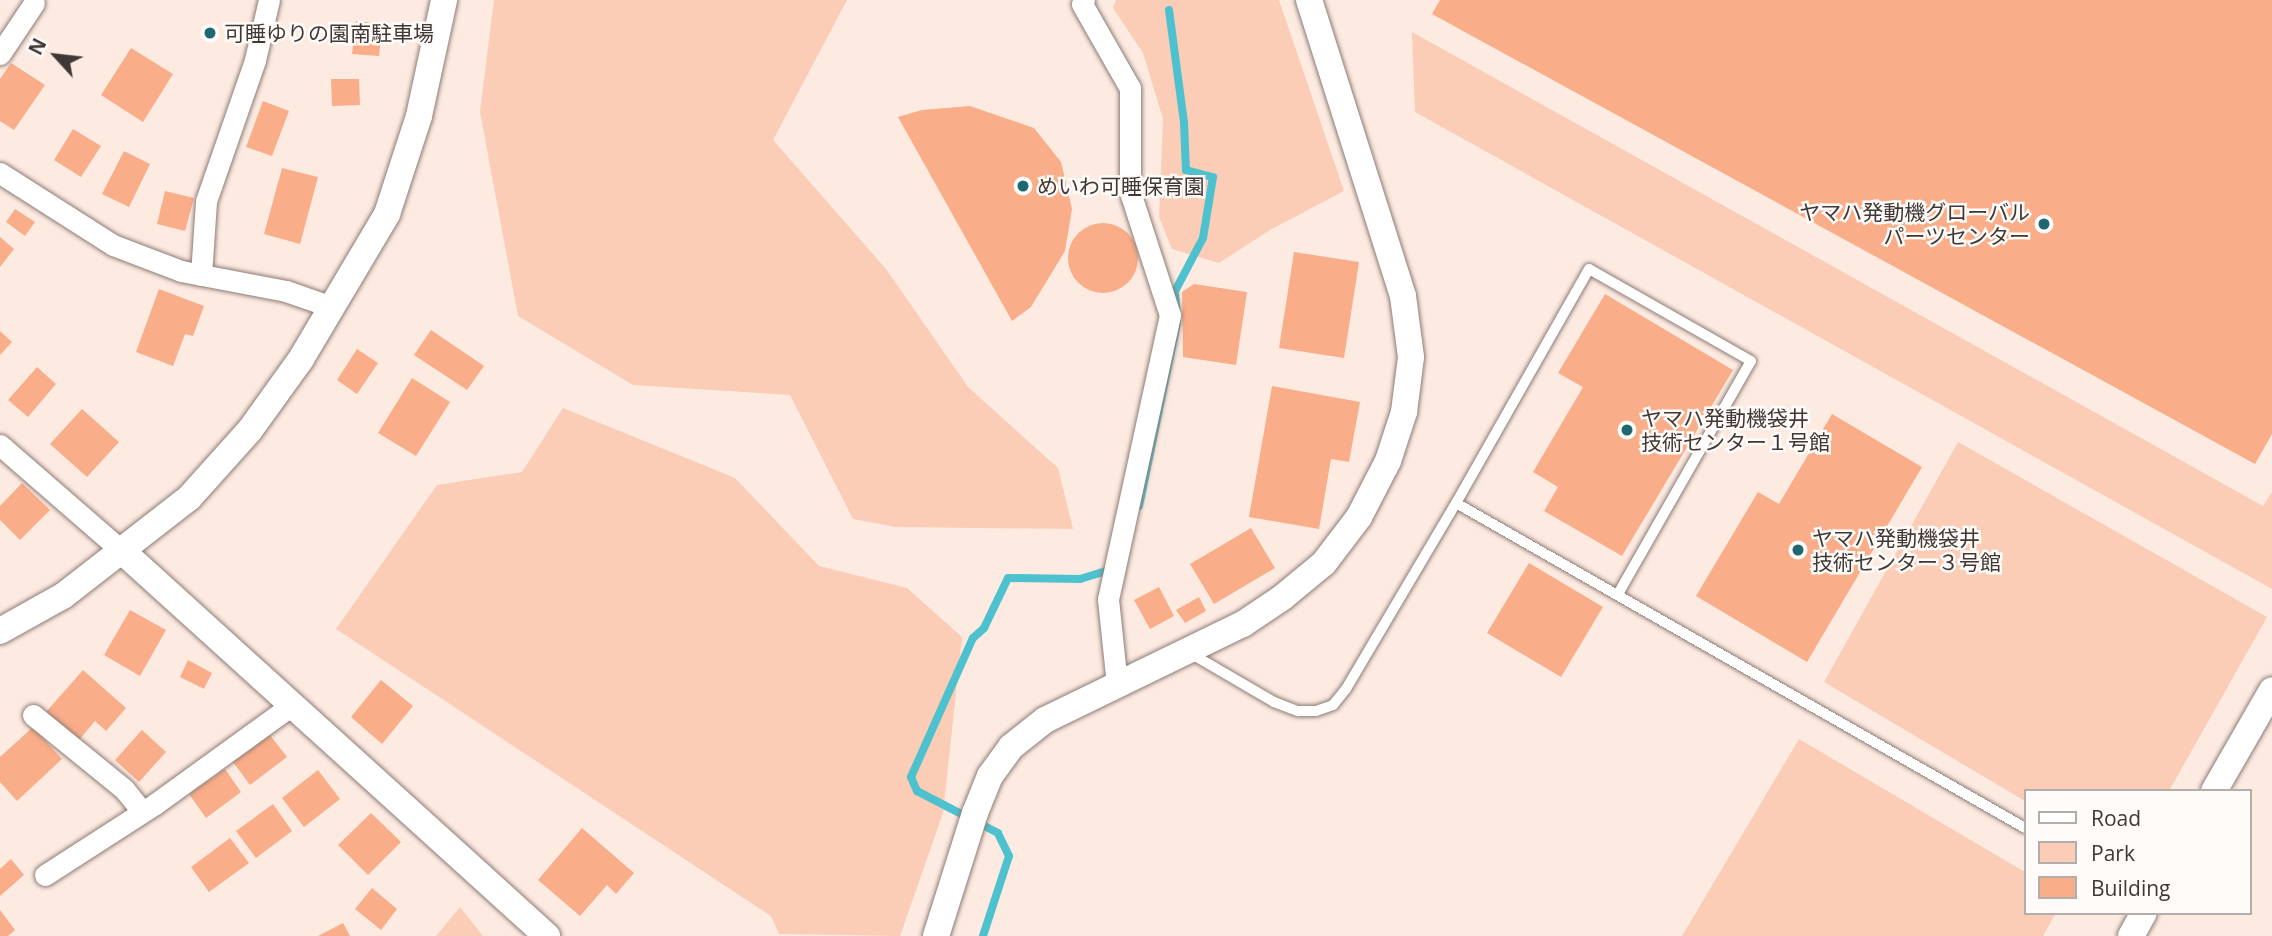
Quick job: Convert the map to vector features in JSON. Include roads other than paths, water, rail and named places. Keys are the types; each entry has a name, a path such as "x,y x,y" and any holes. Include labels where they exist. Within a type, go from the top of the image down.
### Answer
{"street":[{"path":"201,275 206,201 255,60 270,0"},
{"path":"0,631 63,596 190,498 250,430 332,307 387,214 419,116 444,0"},
{"path":"1084,0 1082,4 1130,88 1130,192 1170,315 1108,599 1117,685"},
{"path":"936,936 975,813 990,776 1011,747 1045,720 1244,624 1324,563 1359,517 1388,461 1404,411 1411,357 1402,296 1309,0"},
{"path":"0,54 34,3"},
{"path":"0,173 113,246 181,271 286,291 332,307"},
{"path":"0,445 121,550 547,936"},
{"path":"2215,789 2272,690"},
{"path":"45,875 142,811 292,705"},
{"path":"33,715 124,789 142,811"},
{"path":"2131,936 2143,915"}],"lane":[{"path":"1187,651 1286,707 1298,711 1316,711 1332,705 1346,690 1589,269 1751,361 1618,594"},
{"path":"1456,503 2024,827"}],"waterway":[{"path":"1169,10 1184,123 1186,170 1213,177 1203,238 1175,291 1176,307"},
{"path":"1139,506 1177,323"},
{"path":"983,936 1009,856 998,833 917,791 911,777 973,638 984,628 1008,578 1080,579 1110,570"}],"place":[{"name":"可睡ゆりの園南駐車場","path":"210,33"},
{"name":"めいわ可睡保育園","path":"1023,186"},
{"name":"ヤマハ発動機グローバル パーツセンター","path":"2044,224"},
{"name":"ヤマハ発動機袋井 技術センター１号館","path":"1627,430"},
{"name":"ヤマハ発動機袋井 技術センター３号館","path":"1798,550"}]}
